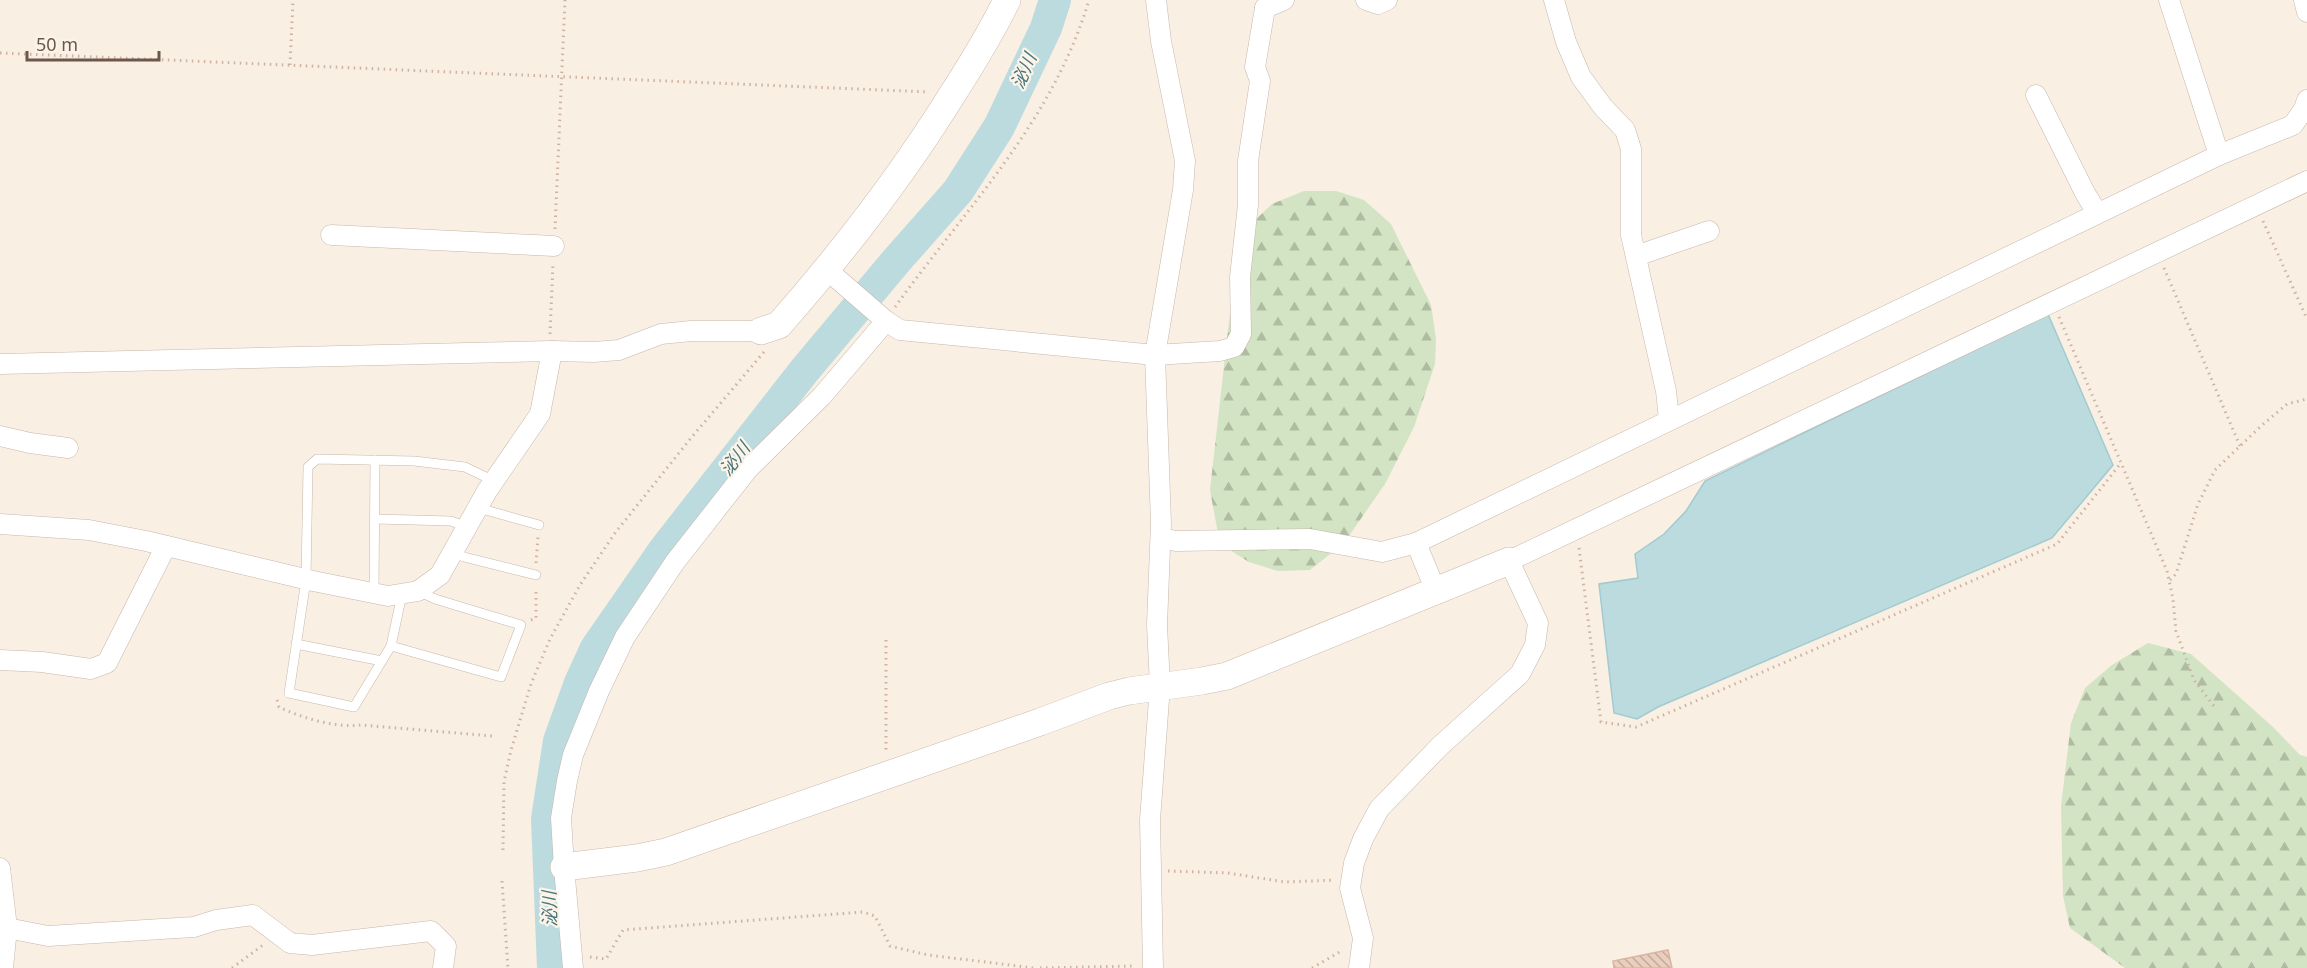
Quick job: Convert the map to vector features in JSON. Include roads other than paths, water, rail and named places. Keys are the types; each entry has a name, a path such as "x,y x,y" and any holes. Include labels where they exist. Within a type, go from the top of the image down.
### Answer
{"street":[{"path":"0,364 552,351 594,352 619,350 661,334 770,328 831,274 859,230 910,161 954,93 990,35 1007,0"},
{"path":"1153,967 1150,820 1160,686 1157,625 1161,538 1155,355 1183,190 1185,161 1161,41 1156,0"},
{"path":"831,274 881,317 900,330 1155,355 1220,351 1234,347 1242,334 1240,277 1248,205 1248,161 1260,81 1255,67 1260,4 1284,0"},
{"path":"1366,0 1378,4 1387,0"},
{"path":"1554,0 1566,42 1581,77 1603,107 1625,130 1631,149 1631,235 1666,391 1669,419"},
{"path":"2169,0 2219,155"},
{"path":"2304,0 2307,12"},
{"path":"2036,95 2097,213"},
{"path":"1161,538 1176,541 1310,539 1382,552 1416,543 2097,213 2219,155 2293,125 2307,100"},
{"path":"564,867 666,852 1109,696 1227,676 1509,561 2307,181"},
{"path":"1636,256 1709,231"},
{"path":"331,235 554,246"},
{"path":"573,961 561,818 573,754 599,691 625,637 675,562 748,470 822,396 881,317"},
{"path":"0,524 89,530 306,580 388,596 410,592 440,575 494,481 540,414 552,351"},
{"path":"0,436 68,448"},
{"path":"1416,543 1436,591"},
{"path":"0,660 42,662 91,669 107,663 166,546"},
{"path":"1359,968 1363,938 1350,888 1357,855 1380,809 1440,746 1521,674 1535,645 1538,623 1509,561"},
{"path":"0,868 7,928 3,968"},
{"path":"7,928 48,936 194,927 216,920 252,915 290,943 312,945 431,931 446,946 442,968"}],"lane":[{"path":"391,646 501,677 521,625 410,592 391,646 354,707 289,693 306,580 308,467 317,459 414,461 465,467 494,481"},
{"path":"374,593 375,460"},
{"path":"478,508 539,525"},
{"path":"375,519 451,520 467,527"},
{"path":"452,552 536,575"},
{"path":"296,644 382,661"}],"water":[{"path":"2048,314 2113,465 2052,538 1658,707 1637,719 1614,713 1599,584 1638,578 1635,554 1664,534 1686,511 1705,481"}],"waterway":[{"name":"泌川","path":"553,968 547,819 559,741 580,683 596,648 664,550 804,371 958,191 999,127 1046,28 1055,0"}]}
